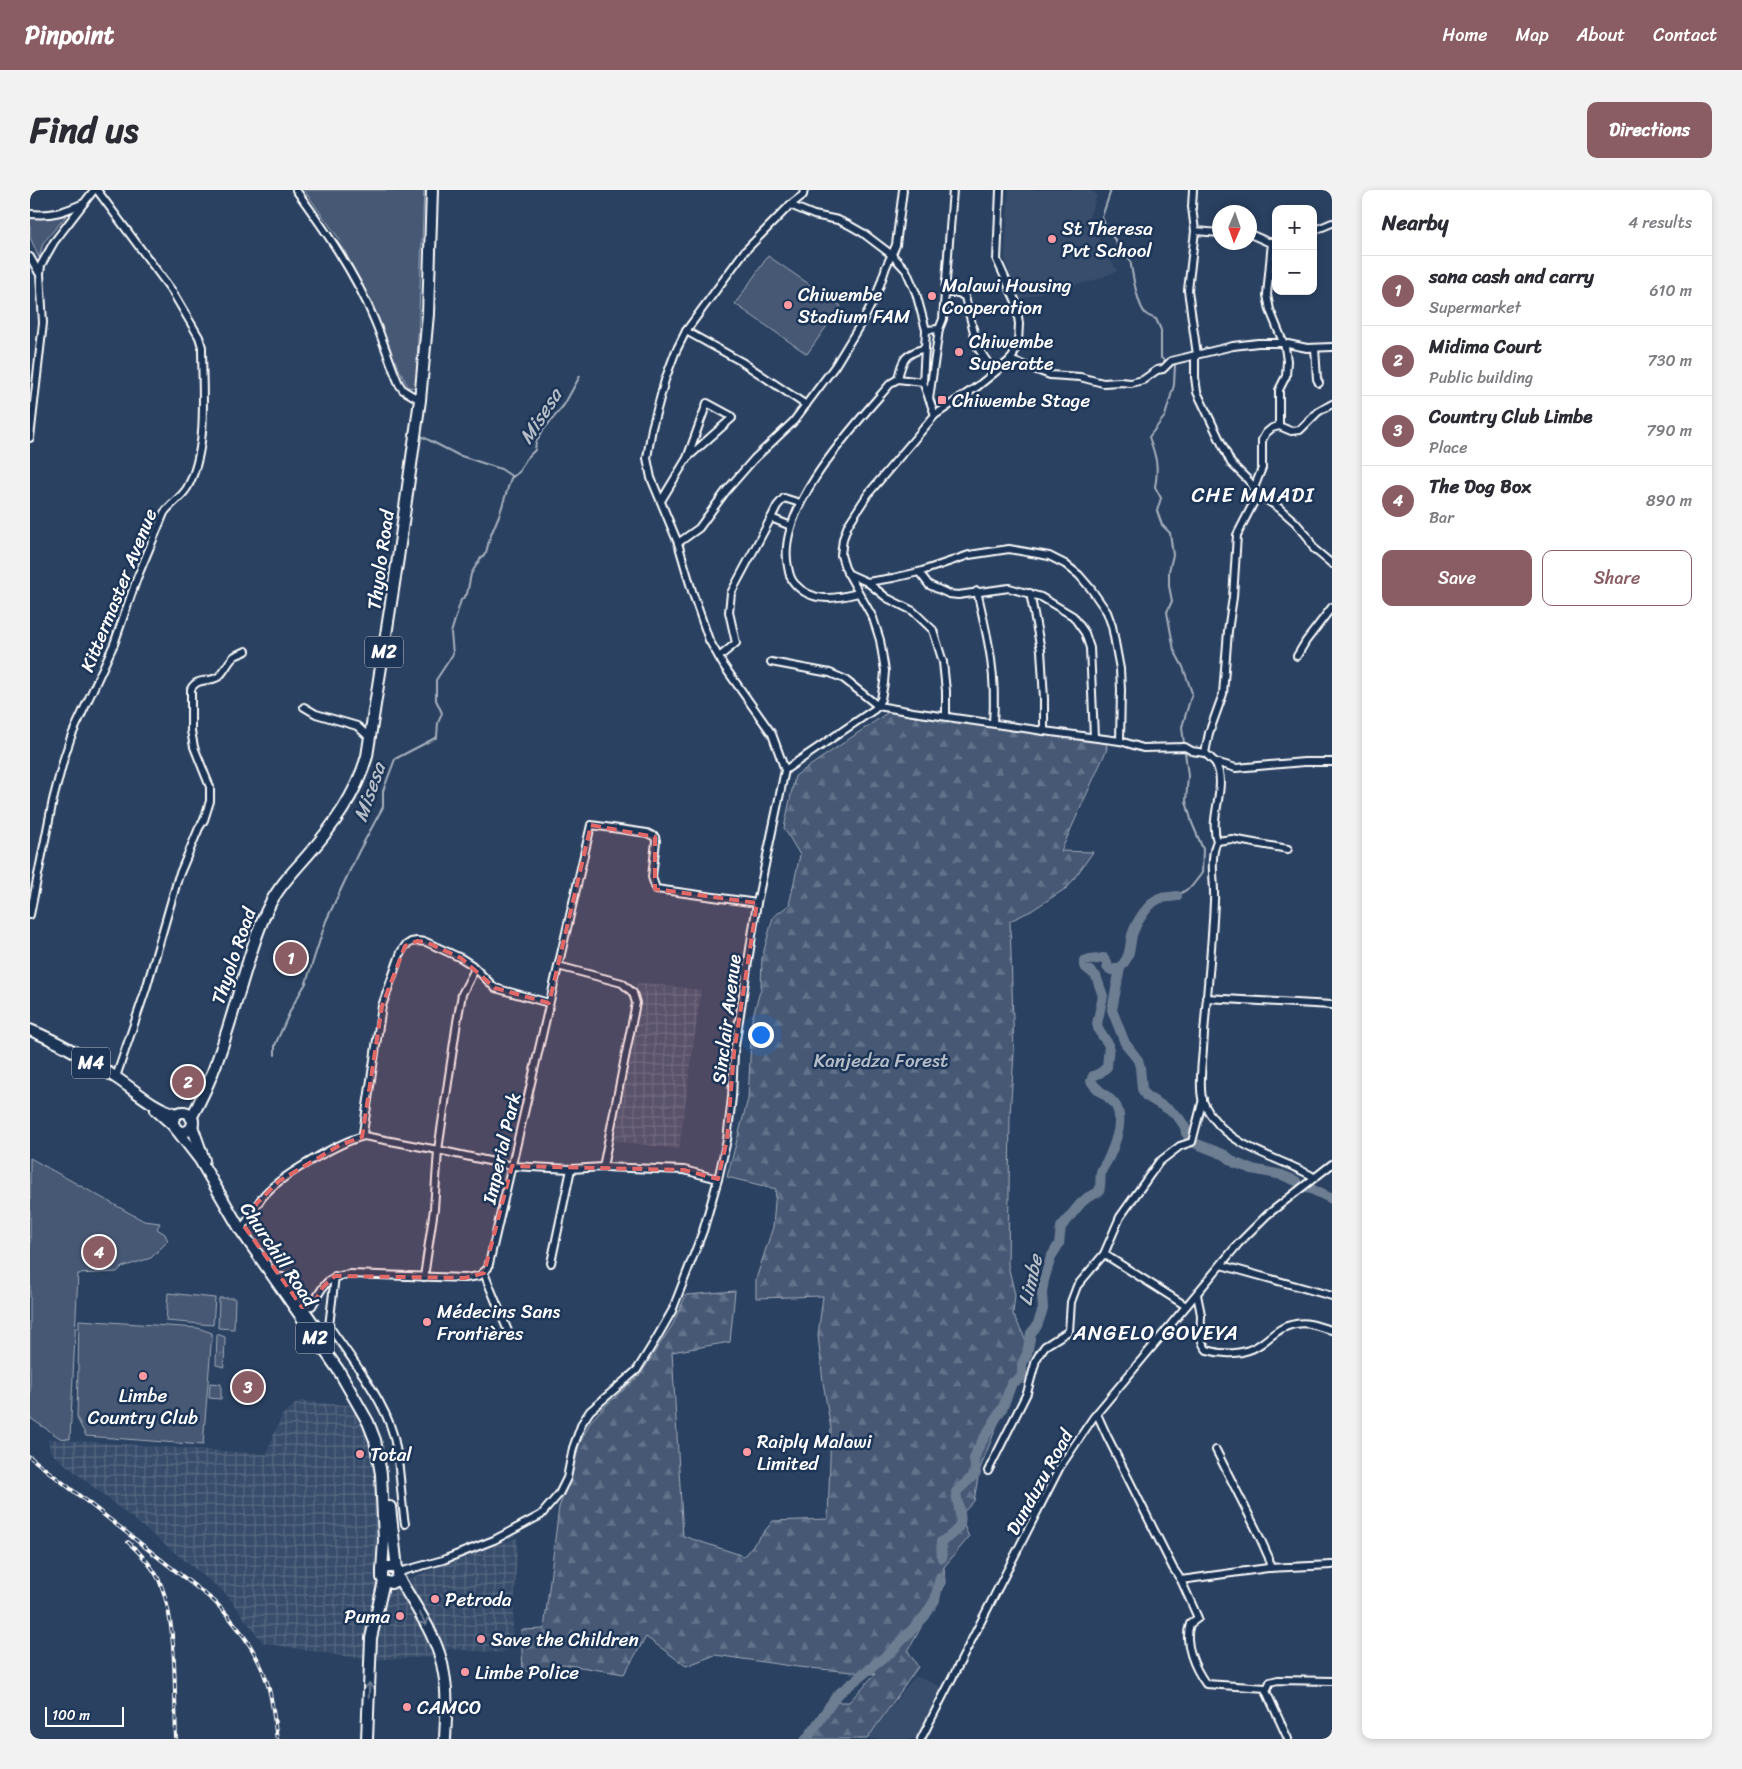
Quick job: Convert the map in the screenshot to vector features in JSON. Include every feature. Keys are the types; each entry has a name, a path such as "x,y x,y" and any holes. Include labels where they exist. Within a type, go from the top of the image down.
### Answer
{"main road":[{"name":"Thyolo Road","path":"192,1122 212,1075 257,936 270,903 342,812 358,781 367,756 398,558 420,400 428,314 432,190"},
{"name":"M4","path":"30,1030 65,1047 116,1077 166,1111 178,1114"},
{"name":"Thyolo Road","path":"178,1114 190,1104 212,1075"},
{"name":"M4","path":"149,1101 176,1128"},
{"path":"185,1113 192,1122 187,1131 183,1132 176,1128 173,1122 178,1114 185,1113"},
{"name":"Churchill Road","path":"192,1122 203,1159 242,1228"},
{"name":"Churchill Road","path":"176,1128 200,1160 242,1228 347,1375 373,1420 384,1466 398,1573"},
{"name":"Churchill Road","path":"297,1307 360,1405 375,1440 381,1474 384,1507 383,1576 371,1638 367,1739"},
{"path":"389,1566 398,1573 394,1582 391,1583 383,1576 389,1566"},
{"name":"M2","path":"398,1573 431,1633 441,1658 446,1697 445,1739"}],"street":[{"path":"30,437 43,323 40,274 44,257 95,190"},
{"name":"Kittermaster Avenue","path":"30,914 53,800 71,737 114,644 137,578 164,513 169,505 182,494 191,479 198,459 200,445 202,347 199,337 172,291 95,190"},
{"path":"296,190 353,277 374,318 399,384 403,390 420,400"},
{"path":"678,543 699,528 726,491 749,464 794,422 835,366 866,315 898,240 903,190"},
{"path":"929,399 939,329 943,319 953,190"},
{"path":"805,192 744,252 686,331 677,348 665,380 647,458 651,478 678,543 709,640 772,734 785,770 878,706 881,699 884,683 882,649 874,622 847,573 842,558 842,539 848,525 868,494 935,415 978,386 1010,360 1018,342 1019,324 1016,302 997,260 1000,190"},
{"path":"1194,191 1192,207 1195,231 1188,290 1196,355 1195,380 1197,392 1231,464 1249,480 1256,491 1295,522 1307,536 1314,549 1332,564"},
{"path":"30,214 60,213 85,203"},
{"path":"790,206 814,215 845,223 863,233 892,255 904,267 911,281 926,330 924,382 935,415"},
{"path":"1317,229 1332,223"},
{"path":"1195,231 1212,232"},
{"path":"1257,236 1272,241"},
{"path":"1273,250 1267,295 1287,361 1286,373 1279,390 1279,426"},
{"path":"30,257 40,274"},
{"path":"945,293 965,296 978,348 994,372"},
{"path":"926,330 939,329"},
{"path":"686,331 742,362 806,405"},
{"path":"1010,360 1047,374 1080,377 1103,383 1142,381 1157,370 1163,369 1171,361 1249,343 1283,343 1302,348 1332,346"},
{"path":"898,379 903,360 912,352 925,348"},
{"path":"1316,348 1316,371 1319,384"},
{"path":"858,593 842,597 817,598 798,587 790,576 786,560 790,526 800,503 831,455 891,383 898,379 924,382"},
{"path":"661,501 688,458 706,404 732,416 688,458"},
{"path":"1205,753 1209,734 1223,694 1237,535 1256,491 1262,468 1262,439 1271,429 1279,426 1291,431 1301,429 1318,412 1332,404"},
{"path":"719,657 736,643 729,612 731,593 777,506 784,498 800,503"},
{"path":"772,518 790,526"},
{"path":"867,582 919,572 971,554 1009,549 1049,556 1066,564 1079,575 1106,610 1112,626 1120,669 1120,741"},
{"path":"919,572 929,585 949,594 958,595 1007,587 1043,598 1071,615 1087,637 1091,654 1094,737"},
{"path":"847,573 867,582 887,598 911,610 933,630 943,664 946,716"},
{"path":"977,591 992,659 995,695 993,723"},
{"path":"1030,593 1041,650 1044,731"},
{"path":"1297,656 1332,607"},
{"path":"116,1077 146,990 178,878 204,820 210,801 210,787 194,747 191,732 191,689 198,681 214,679 220,675 234,657 246,651"},
{"path":"771,662 799,666 838,676 878,706 1120,741 1143,748 1184,748 1205,753 1215,762 1236,768 1304,762 1332,762"},
{"path":"304,708 316,714 357,726 370,738"},
{"path":"988,1471 1027,1393 1036,1360 1045,1346 1068,1332 1071,1302 1077,1286 1104,1254 1120,1217 1160,1162 1180,1146 1192,1142 1202,1099 1206,998 1214,899 1214,849 1217,841 1217,807 1220,778 1215,762"},
{"name":"Sinclair Avenue","path":"398,1573 454,1556 516,1529 541,1514 560,1494 567,1478 582,1423 590,1411 636,1370 672,1311 703,1231 727,1140 732,1097 734,1052 757,903 785,770"},
{"name":"Imperial Park","path":"484,1273 488,1268 591,825 647,832 655,836 652,877 656,889 757,903"},
{"path":"1217,841 1232,839 1288,849"},
{"path":"364,1136 382,1006 401,952 405,946 411,942 420,941 460,958 495,988 549,1003"},
{"path":"558,966 622,983 633,993 636,1003 602,1167"},
{"path":"424,1277 434,1209 438,1150 462,994 475,969"},
{"path":"1206,998 1332,1005"},
{"path":"1202,1099 1218,1124 1244,1145 1298,1168 1314,1177"},
{"path":"242,1228 257,1203 279,1181 340,1145 364,1136 512,1166 571,1169 602,1167 684,1170 718,1179"},
{"name":"Dunduzu Road","path":"921,1739 1060,1467 1097,1414 1238,1244 1267,1215 1332,1164"},
{"path":"551,1263 571,1169"},
{"path":"1104,1254 1186,1306"},
{"path":"1221,1265 1332,1296"},
{"path":"297,1307 312,1306 323,1287 335,1276 350,1274 465,1278 479,1276 484,1273 510,1336"},
{"path":"335,1276 329,1326 368,1384 393,1433 405,1524"},
{"path":"1197,1294 1201,1314 1200,1332 1203,1343 1207,1350 1214,1353 1244,1352 1257,1347 1276,1332 1290,1325 1307,1322 1320,1328 1332,1330"},
{"path":"1097,1414 1168,1560 1181,1580 1198,1618 1190,1624 1188,1630 1188,1637 1198,1673 1206,1684 1266,1688"},
{"path":"1216,1450 1256,1529 1269,1558 1270,1568"},
{"path":"1181,1580 1270,1568 1332,1565"},
{"path":"1266,1688 1270,1682 1278,1680 1332,1681"},
{"path":"1266,1688 1288,1739"}],"highlighted area":[{"path":"591,825 655,837 655,889 757,903 734,1053 727,1140 718,1179 684,1170 512,1166 484,1273 465,1278 335,1276 323,1287 312,1306 302,1307 244,1226 257,1203 279,1181 340,1145 362,1137 382,1006 405,946 417,941 426,942 461,958 495,988 549,1003"}],"shaded area":[{"name":"St Theresa Pvt School","path":"1009,190 1090,190 1097,195 1088,220 1117,271 1093,281 1053,289 1017,300 1005,258"},
{"path":"637,982 701,990 679,1149 615,1141"},
{"path":"299,1401 360,1406 375,1461 378,1503 374,1582 391,1587 437,1567 518,1537 512,1645 501,1653 450,1649 432,1657 368,1660 263,1643 226,1594 50,1452 48,1439 266,1454 282,1415"},
{"path":"915,1676 942,1687 917,1739 867,1739"}],"green space":[{"path":"304,190 424,190 416,388 408,387 340,240"},
{"path":"66,216 43,243 39,258 30,237 30,218"},
{"name":"Chiwembe Stadium FAM","path":"768,256 841,306 807,354 735,304"},
{"name":"Kanjedza Forest","path":"890,711 1106,740 1107,749 1061,851 1093,852 1068,887 1031,911 1010,921 1014,1053 1010,1116 1008,1265 1015,1295 1013,1314 1031,1350 1002,1413 979,1471 974,1501 960,1516 969,1537 944,1567 945,1583 908,1651 918,1667 867,1739 801,1739 829,1702 849,1702 875,1674 798,1667 715,1655 686,1666 646,1637 624,1674 562,1664 547,1672 523,1671 521,1630 544,1629 559,1507 572,1474 579,1445 590,1422 640,1375 673,1324 686,1295 735,1291 730,1342 672,1352 683,1536 744,1556 773,1521 828,1519 831,1429 818,1335 823,1296 756,1298 756,1279 773,1227 776,1189 727,1177 748,1099 752,1019 761,988 762,958 773,917 789,905 800,855 784,828 795,776"},
{"path":"30,1158 144,1221 160,1223 157,1229 165,1234 168,1241 151,1258 122,1267 117,1272 78,1274 70,1439 60,1438 30,1418"},
{"path":"168,1293 215,1298 213,1325 166,1321"},
{"path":"219,1298 235,1298 234,1329 218,1328"},
{"name":"Limbe Country Club","path":"79,1320 198,1328 212,1333 203,1445 86,1436 77,1418"},
{"path":"217,1334 225,1337 224,1367 216,1365"},
{"path":"210,1383 221,1384 221,1399 209,1398"}],"waterway":[{"path":"1111,190 1102,217 1107,230 1116,241 1120,253 1130,259 1135,288 1142,309 1148,316 1156,319 1161,330 1161,358 1167,362"},
{"path":"1172,364 1175,365 1174,385 1165,416 1149,437 1156,462 1155,487 1161,498 1157,511 1162,525 1170,533 1173,555 1169,571 1172,601 1167,612 1174,650 1183,667 1192,693 1182,727 1188,776 1186,801 1192,823 1203,849 1202,873 1192,886 1177,896"},
{"name":"Misesa","path":"275,1055 275,1045 293,1005 306,983 326,921 359,851 383,807 383,791 395,759 437,737 438,723 442,713 436,700 436,680 453,654 451,633 461,600 467,594 471,574 486,553 511,478 519,472 526,459 535,450 539,435 564,405 580,376"},
{"path":"421,436 458,455 501,469 513,477"},
{"name":"Limbe","path":"942,1558 941,1542 956,1531 961,1521 956,1492 976,1473 974,1459 978,1448 1003,1407 1012,1383 1020,1379 1022,1375 1022,1364 1027,1354 1031,1333 1037,1326 1043,1309 1042,1293 1044,1280 1051,1257 1059,1244 1061,1227 1081,1203 1099,1192 1101,1172 1115,1143 1119,1124 1116,1106 1091,1081 1093,1076 1107,1067 1109,1045 1099,1031 1097,1024 1103,996 1096,976 1084,966 1084,961 1104,958 1107,962 1107,967 1111,970 1120,968 1128,956 1134,930 1147,908 1156,900 1177,896"},
{"path":"1120,968 1112,1010 1125,1043 1138,1060 1142,1089 1146,1096 1179,1118 1192,1142 1225,1155 1235,1163 1252,1169 1282,1175 1296,1181"},
{"path":"1305,1186 1332,1199"},
{"path":"807,1739 837,1695 891,1652 925,1616 935,1600 940,1577"}],"railway":[{"path":"30,1457 214,1601 231,1619 252,1649 263,1671 271,1696 277,1739"},
{"path":"128,1542 153,1569 165,1597 174,1658 176,1739"}],"place":[{"name":"St Theresa Pvt School","path":"1052,239"},
{"name":"Malawi Housing Cooperation","path":"932,296"},
{"name":"Chiwembe Stadium FAM","path":"788,305"},
{"name":"Chiwembe Superatte","path":"959,352"},
{"name":"Chiwembe Stage","path":"942,400"},
{"name":"sana cash and carry","path":"291,958"},
{"name":"Midima Court","path":"188,1082"},
{"name":"The Dog Box","path":"99,1252"},
{"name":"Médecins Sans Frontières","path":"427,1322"},
{"name":"Limbe Country Club","path":"143,1376"},
{"name":"Country Club Limbe","path":"248,1387"},
{"name":"Raiply Malawi Limited","path":"747,1452"},
{"name":"Total","path":"360,1454"},
{"name":"Petroda","path":"435,1599"},
{"name":"Puma","path":"400,1616"},
{"name":"Save the Children","path":"481,1639"},
{"name":"Limbe Police","path":"465,1672"},
{"name":"CAMCO","path":"407,1707"}],"district":[{"name":"CHE MMADI","path":"1253,495"},
{"name":"ANGELO GOVEYA","path":"1156,1333"}]}
